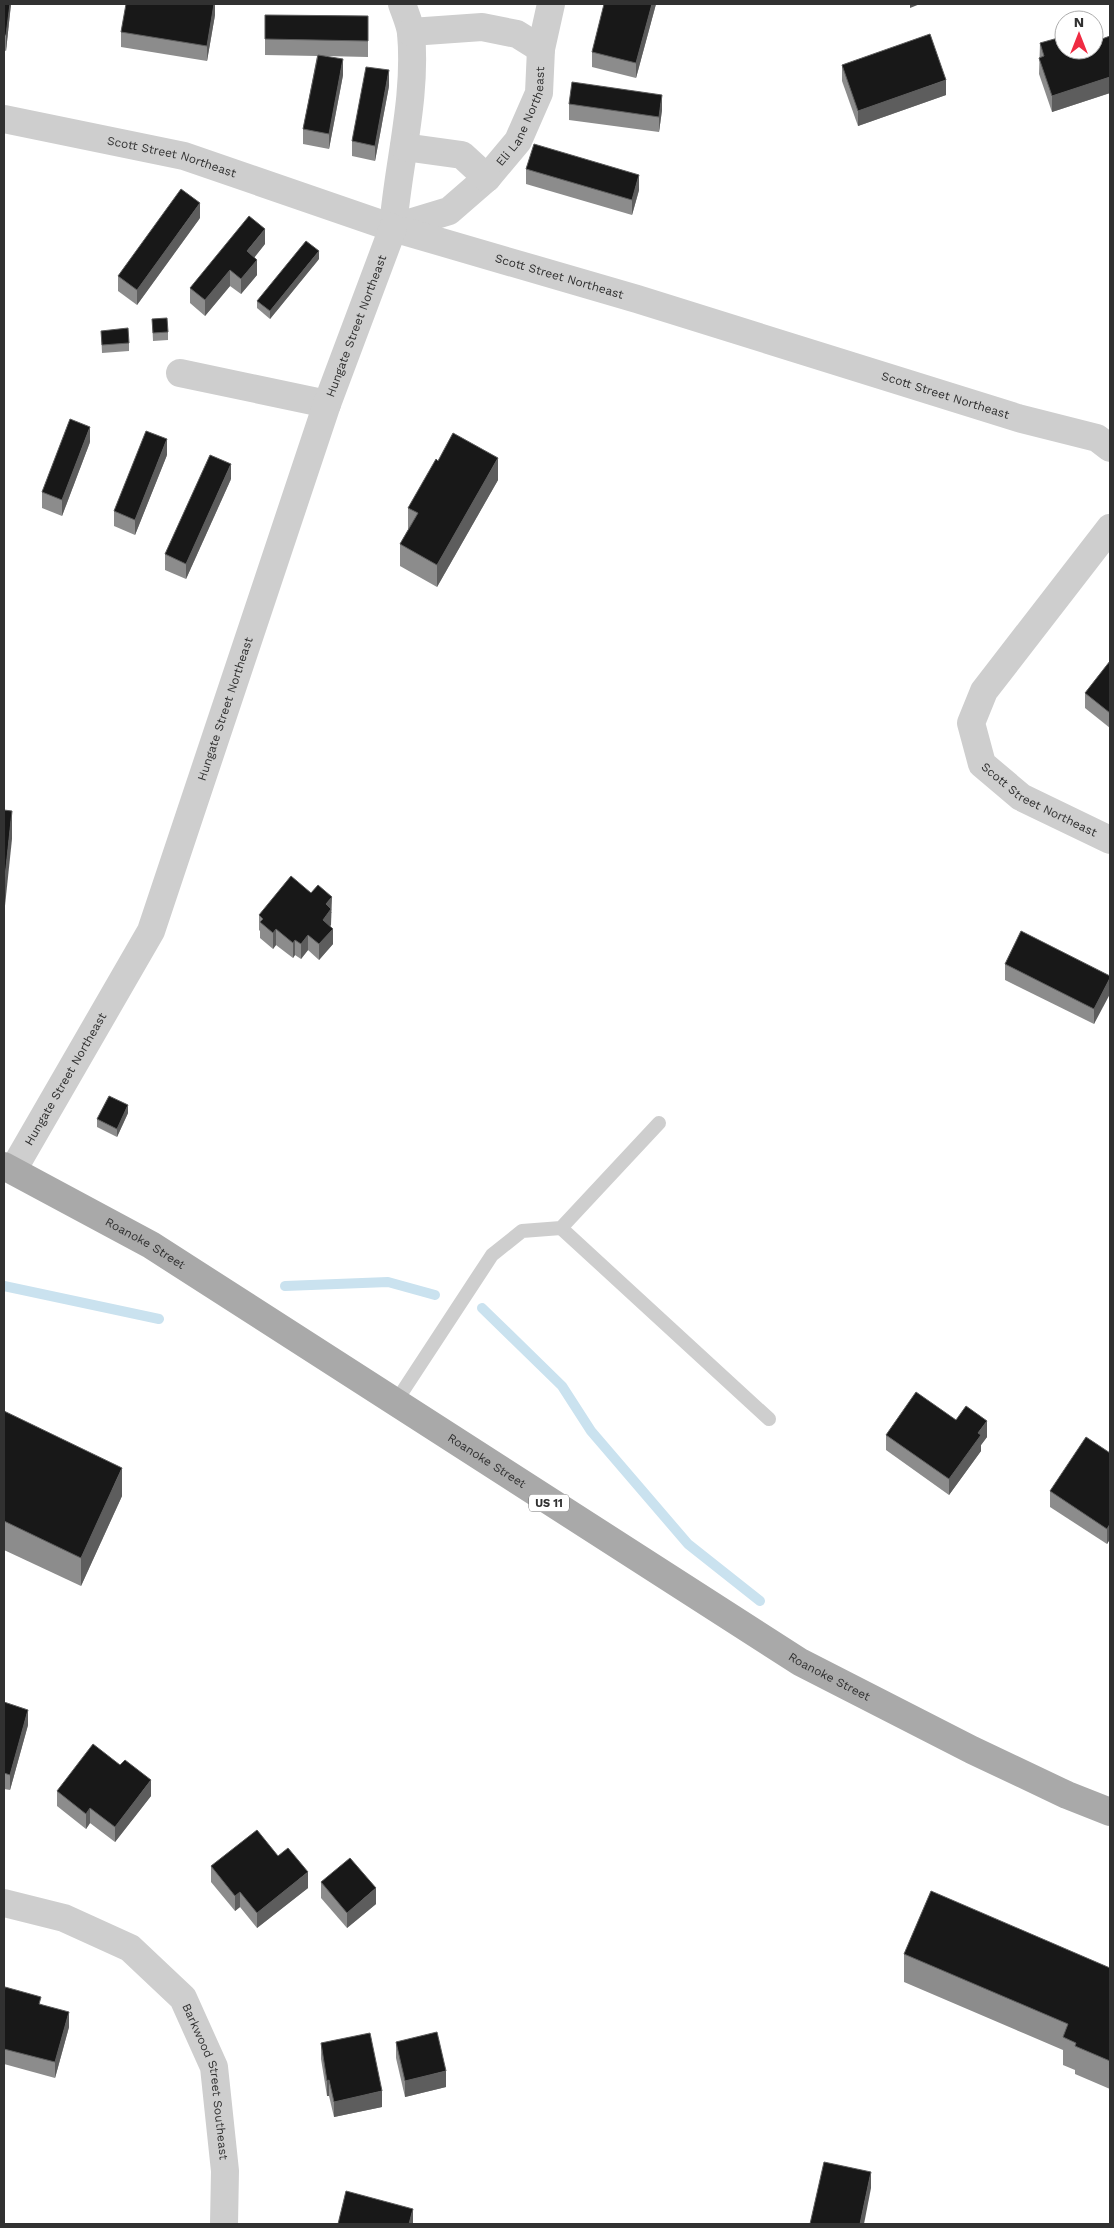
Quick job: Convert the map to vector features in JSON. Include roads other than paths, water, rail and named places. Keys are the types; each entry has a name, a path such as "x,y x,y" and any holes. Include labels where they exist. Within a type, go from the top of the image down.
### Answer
{"main road":[{"name":"Roanoke Street","path":"8,1168 151,1245 800,1662 972,1750 1067,1795 1110,1812"}],"street":[{"path":"393,228 396,184 409,120 411,32 402,4"},
{"name":"Eli Lane Northeast","path":"393,228 449,211 487,178 518,141 538,93 541,50 551,4"},
{"name":"Eli Lane Northeast","path":"411,32 482,27 517,34 541,50"},
{"name":"Scott Street Northeast","path":"4,119 184,156 393,228 637,299 1018,418 1097,438 1110,448"},
{"name":"Eli Lane Northeast","path":"404,147 462,155 487,178"},
{"name":"Hungate Street Northeast","path":"8,1168 151,931 327,404 393,228"},
{"path":"180,373 327,404"},
{"name":"Scott Street Northeast","path":"1110,528 984,691 971,723 982,764 1022,797 1110,840"},
{"name":"Barkwood Street Southeast","path":"4,1903 64,1918 130,1948 183,1998 214,2067 225,2172 224,2224"}],"lane":[{"path":"395,1403 492,1255 522,1231 561,1228 659,1122"},
{"path":"561,1228 769,1418"}],"waterway":[{"path":"285,1286 388,1282 435,1295"},
{"path":"4,1286 159,1319"},
{"path":"482,1308 562,1386 591,1431 688,1544 760,1601"}]}
